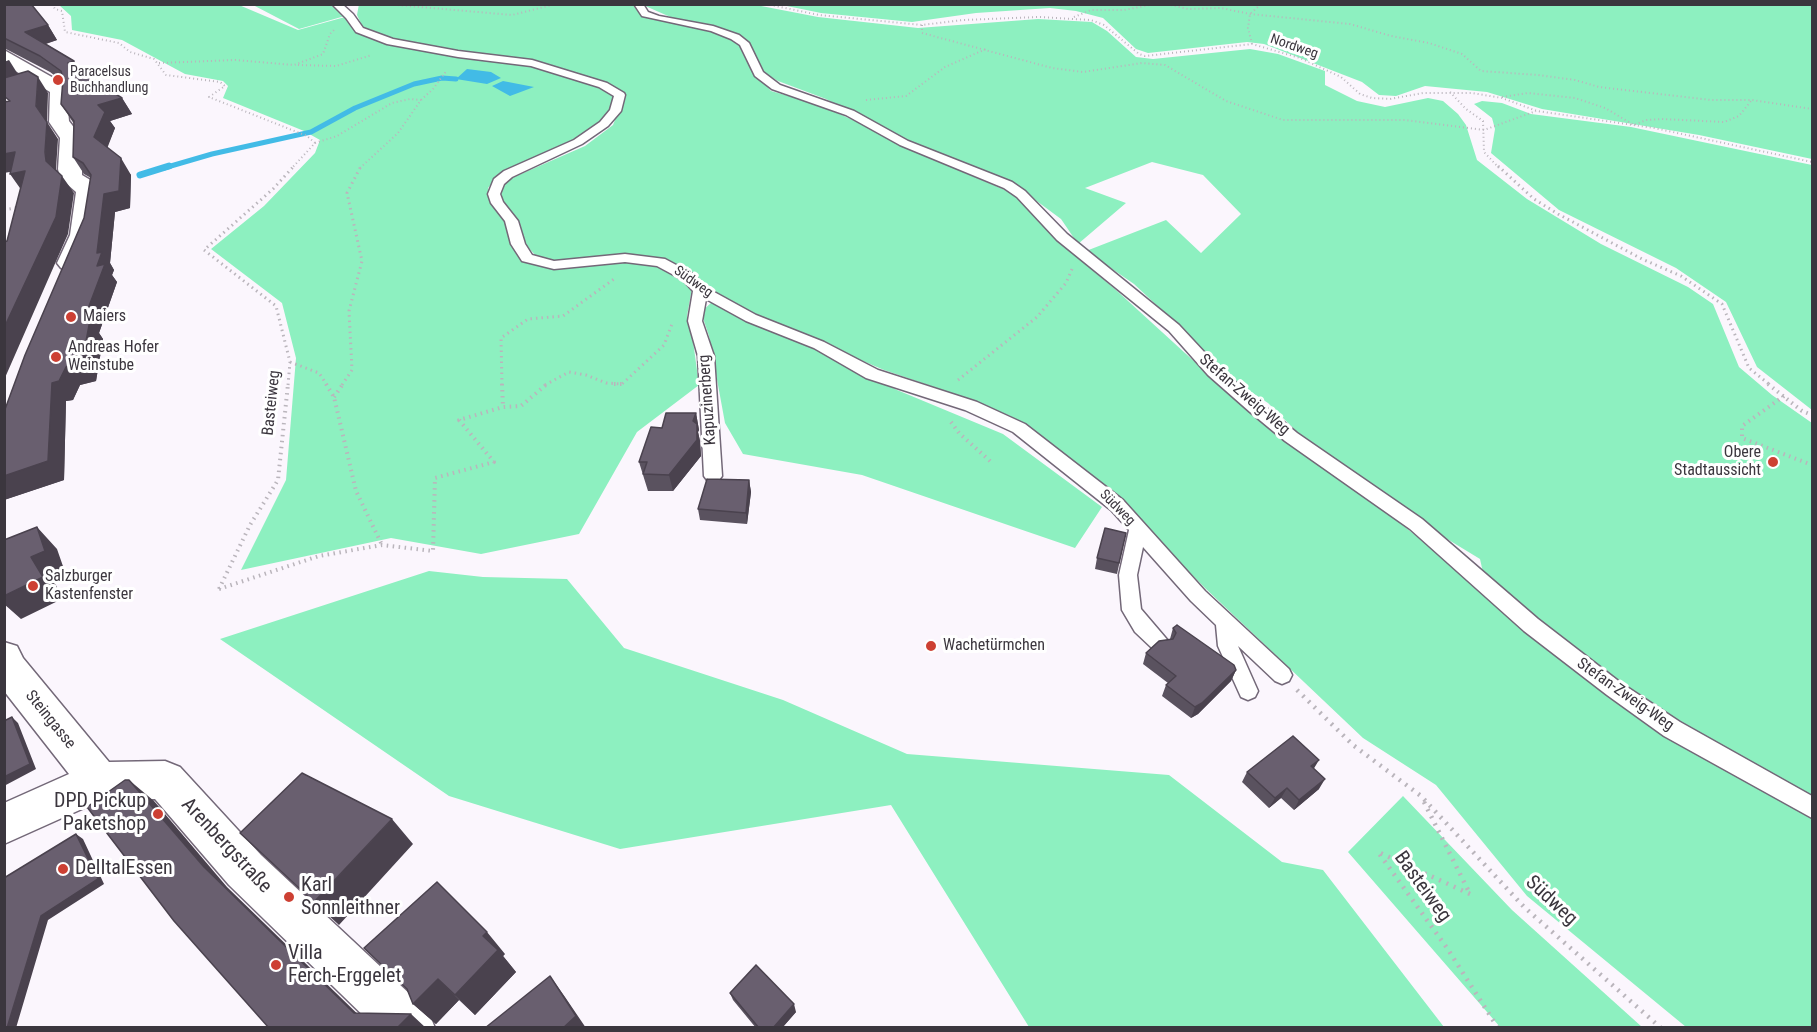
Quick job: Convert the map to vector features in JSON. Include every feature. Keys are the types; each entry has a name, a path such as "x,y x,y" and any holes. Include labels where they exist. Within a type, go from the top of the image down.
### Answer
{"street":[{"path":"4,56 59,89 61,95 58,110 59,122 71,138 69,169 71,178 84,186 88,192 81,235 59,289"},
{"path":"14,87 42,78"},
{"name":"Steingasse","path":"4,657 9,668 99,781"},
{"name":"Arenbergstraße","path":"4,824 99,781 165,780 245,870 411,1028"}],"lane":[{"name":"Südweg","path":"336,4 350,16 359,30 402,45 532,63 603,85 620,95 615,111 604,124 578,142 508,174 498,182 494,194 497,203 511,221 518,244 527,258 541,263 567,265 625,258 643,259 675,268 688,277 700,290 751,318 819,345 872,374 971,406 1019,428 1117,505 1226,625 1282,675"},
{"name":"Stefan-Zweig-Weg","path":"638,4 645,14 713,29 735,37 744,43 759,74 784,91 826,103 850,113 903,143 1008,185 1021,194 1079,252 1174,328 1214,372 1256,408 1291,436 1416,524 1530,625 1671,729 1812,808"},
{"name":"Kapuzinerberg","path":"700,290 695,321 706,356 713,476"},
{"path":"1138,530 1128,575 1130,600 1132,610 1142,626 1160,643"},
{"path":"1226,625 1228,646 1248,691"}],"path":[{"path":"52,4 55,9 62,10 65,32 119,43 130,52 159,63 235,60 336,66 402,45"},
{"path":"386,4 512,15 556,4"},
{"path":"766,4 819,15 922,25 963,20 1073,18 1091,20 1104,25 1139,54 1145,56 1142,63"},
{"path":"1073,18 1090,10 1124,10 1155,4"},
{"path":"1167,4 1188,9 1221,8 1250,14 1350,24 1391,36 1429,43 1462,54 1481,71 1538,75 1575,80 1599,87 1711,99 1752,100 1812,109"},
{"path":"1252,44 1248,28 1250,14 1259,6"},
{"path":"294,65 323,54 330,34 350,16"},
{"path":"922,25 922,33 1052,68 1083,72 1142,63 1165,66 1226,101 1283,120 1406,120 1484,130 1538,111"},
{"name":"Nordweg","path":"1145,56 1252,44 1300,58 1341,77 1360,94 1372,98 1390,99 1423,93 1450,92 1502,98 1538,111 1634,125 1812,162"},
{"path":"826,103 906,96 945,68 986,49"},
{"path":"334,397 352,370 349,311 362,261 346,193 362,164 383,149 398,133 458,54"},
{"path":"159,63 166,75 220,82 225,86 209,97 307,136 315,143 337,136 392,103 410,99 421,100"},
{"path":"1450,92 1466,109 1483,121 1484,152 1507,176 1534,199 1558,214 1642,259 1681,276 1722,304 1749,368 1802,411 1812,415"},
{"path":"1502,98 1528,93 1575,98 1605,108 1634,125 1646,120 1662,119 1724,122 1739,116 1752,100"},
{"name":"Basteiweg","path":"315,143 273,189 204,250 276,306 290,362 278,480 250,525 219,589 319,556 382,545 433,551 435,478 494,462 459,420 503,407 521,406 550,381 569,372 586,375 606,383 622,384 664,345 682,301 700,290"},
{"path":"4,210 26,206"},
{"path":"991,462 959,433 938,397 1037,316 1066,283 1079,252"},
{"path":"503,407 501,338 528,319 563,316 643,259"},
{"path":"290,362 319,373 334,397 356,491 382,545"},
{"path":"1784,396 1742,426 1742,438 1812,465"},
{"name":"Südweg","path":"1282,675 1353,745 1421,796 1524,907 1661,1028"},
{"name":"Basteiweg","path":"1421,796 1470,894 1378,852 1447,948 1498,1028"}],"green space":[{"path":"359,4 633,5 640,14 652,19 720,33 740,45 759,77 771,91 817,104 864,125 902,146 1012,193 1035,214 1060,243 1116,290 1254,416 1364,494 1451,564 1749,780 1812,816 1812,1027 1686,1027 1527,896 1436,785 1363,738 1206,589 1121,504 1053,445 1010,416 972,400 884,370 750,313 703,287 683,267 661,258 634,256 565,262 539,259 522,241 499,192 505,181 585,146 613,125 625,95 614,87 536,61 406,43 363,28 357,15"},
{"path":"59,5 239,5 298,30 345,17 356,30 374,39 397,46 529,65 600,87 614,94 612,109 601,123 576,141 495,180 488,188 491,203 507,224 523,259 541,266 566,268 637,261 673,270 692,288 687,316 699,385 637,432 579,534 481,554 391,538 241,570 286,480 296,358 282,303 211,249 264,206 315,153 320,140 304,131 223,98 228,86 223,81 185,74 122,40 72,30 71,16"},
{"path":"253,5 331,5 345,16 299,29"},
{"path":"643,5 756,5 818,17 918,28 1038,19 1092,22 1107,31 1136,57 1153,59 1250,49 1278,54 1325,71 1325,85 1357,101 1385,107 1428,98 1443,101 1458,114 1466,125 1477,160 1527,199 1601,244 1688,287 1713,304 1739,367 1772,395 1812,423 1812,798 1675,725 1484,577 1480,559 1411,517 1300,435 1268,403 1221,372 1134,284 1086,251 1166,220 1201,253 1241,214 1203,175 1152,162 1085,188 1126,203 1078,244 1061,219 1019,188 907,141 826,99 778,81 763,72 752,48 727,30 675,19"},
{"path":"782,5 1812,5 1812,159 1699,135 1542,109 1487,92 1425,86 1396,96 1379,95 1362,82 1264,44 1247,42 1148,53 1136,49 1103,18 1076,11 1050,8 976,13 912,22 821,13"},
{"path":"1482,101 1502,103 1531,114 1631,127 1812,165 1812,410 1757,367 1726,302 1676,268 1559,210 1491,153 1495,129 1492,118 1474,104"},
{"path":"712,302 811,345 897,390 1003,434 1102,507 1075,548 862,475 743,454 725,423 709,336 701,312"},
{"path":"429,571 483,577 567,579 624,648 783,700 907,754 1169,775 1282,862 1323,870 1444,1027 1029,1027 891,805 620,849 449,796 220,639"},
{"path":"1403,796 1512,910 1642,1027 1500,1027 1348,852"}],"water":[{"path":"467,69 491,72 501,78 487,84 456,79"},
{"path":"503,81 534,87 510,96 492,86"}],"building":[{"path":"4,4 31,4 48,25 25,32 74,61 68,63 122,98 98,105 105,112 94,137 121,158 119,191 104,194 97,253 102,252 97,266 105,264 83,322 90,320 82,363 66,367 59,381 52,383 48,461 4,476 4,412 25,355 84,218 91,175 83,163 73,157 74,121 61,104 63,79 61,71 40,56 4,38"},
{"path":"28,71 38,77 36,106 47,122 46,161 62,176 56,217 4,328 4,242 7,241 25,171 10,174 15,152 4,154 4,102 10,101 4,96 4,78"},
{"path":"666,413 696,413 693,421 697,424 697,440 669,475 643,474 647,462 639,462 651,427 662,428"},
{"path":"707,479 749,480 746,513 698,509"},
{"path":"37,527 45,551 31,557 43,577 4,596 4,540"},
{"path":"1105,528 1126,533 1119,563 1097,558"},
{"path":"1177,625 1234,665 1236,670 1195,707 1166,685 1176,676 1146,653 1159,641 1173,639 1176,633 1173,628"},
{"path":"12,717 30,764 4,777 4,721"},
{"path":"1293,736 1319,760 1311,766 1325,779 1299,800 1287,788 1275,798 1247,772"},
{"path":"302,773 392,819 314,902 240,833"},
{"path":"125,780 129,780 204,867 354,1013 411,1014 397,1028 269,1028 174,921 87,807"},
{"path":"76,834 98,879 41,916 7,1028 4,1028 4,878"},
{"path":"437,882 487,932 483,936 498,950 455,995 438,979 413,1004 407,989 364,948"},
{"path":"756,965 794,1004 773,1028 759,1028 730,993"},
{"path":"550,976 576,1016 563,1028 485,1028"}],"waterway":[{"path":"164,168 212,154 311,132 355,108 414,84 442,78 456,79"},
{"path":"140,175 169,166"}],"place":[{"name":"Paracelsus Buchhandlung","path":"58,80"},
{"name":"Maiers","path":"71,317"},
{"name":"Andreas Hofer Weinstube","path":"56,357"},
{"name":"Obere Stadtaussicht","path":"1773,462"},
{"name":"Salzburger Kastenfenster","path":"33,586"},
{"name":"Wachetürmchen","path":"931,646"},
{"name":"DPD Pickup Paketshop","path":"158,814"},
{"name":"DelItalEssen","path":"63,869"},
{"name":"Karl Sonnleithner","path":"289,897"},
{"name":"Villa Ferch-Erggelet","path":"276,965"}]}
